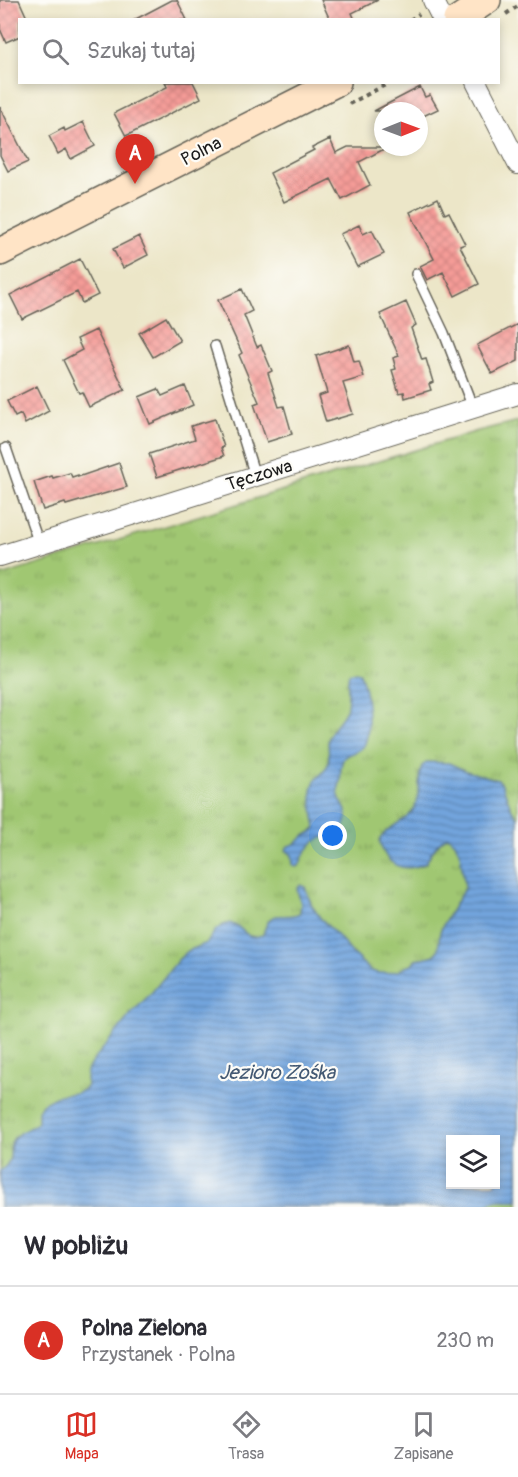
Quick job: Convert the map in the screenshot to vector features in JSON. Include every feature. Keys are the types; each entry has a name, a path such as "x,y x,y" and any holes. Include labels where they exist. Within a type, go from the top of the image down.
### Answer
{"street":[{"path":"433,0 442,18"},
{"path":"460,18 487,0"},
{"name":"Polna","path":"0,252 333,84"},
{"path":"477,84 518,164"},
{"name":"Tęczowa","path":"0,556 518,393"}],"lane":[{"path":"416,274 444,333 473,408"},
{"path":"215,346 255,476"},
{"path":"6,448 39,544"}],"green space":[{"path":"518,421 518,1207 0,1207 0,576 478,431"}],"water":[{"path":"359,672 362,679 368,723 362,748 346,756 342,762 338,791 347,820 340,831 314,842 306,851 299,866 296,867 293,865 292,855 286,850 288,846 295,844 316,828 312,789 329,761 329,737 346,710 349,673"},
{"name":"Jezioro Zośka","path":"428,762 449,763 466,771 498,780 518,818 518,1200 496,1201 481,1207 0,1207 0,1171 9,1162 10,1147 14,1138 38,1122 38,1111 42,1104 59,1095 76,1093 85,1089 87,1071 92,1062 131,1014 178,960 188,951 207,943 215,931 223,925 230,923 249,936 263,935 269,920 273,917 300,913 301,904 297,889 301,885 305,887 312,906 321,919 370,970 377,973 398,971 415,960 435,955 438,950 440,932 465,887 460,854 455,842 448,836 444,838 426,863 407,868 391,862 383,851 380,841 388,830 412,812 418,797 422,766"}],"building":[{"path":"0,0 19,0 27,18 18,18 18,37 6,42 0,29"},
{"path":"172,0 177,0 186,18 138,18"},
{"path":"321,0 378,0 352,13 354,18 329,18"},
{"path":"166,84 194,84 201,98 126,136 114,113 167,87"},
{"path":"420,87 425,97 430,95 438,109 428,114 428,102 391,102"},
{"path":"0,107 28,162 8,171 0,155"},
{"path":"83,122 95,146 71,159 66,149 58,154 49,136"},
{"path":"330,139 336,153 348,147 374,147 374,154 359,162 370,185 342,200 331,179 284,202 270,173 314,150 312,148"},
{"path":"438,198 445,214 449,212 465,244 460,246 479,284 455,296 443,272 427,280 420,266 434,259 410,212"},
{"path":"359,225 363,234 372,230 384,254 357,267 340,234"},
{"path":"139,236 148,255 123,268 113,249"},
{"path":"80,259 98,295 82,303 77,292 22,319 10,295"},
{"path":"242,289 252,311 244,315 257,347 261,345 272,371 268,373 279,407 284,406 292,434 267,442 254,404 259,402 239,355 242,353 218,300"},
{"path":"406,302 416,325 411,328 422,360 426,359 433,382 429,384 431,390 405,398 404,392 399,393 392,370 396,369 393,358 399,356 380,314"},
{"path":"166,317 180,341 153,357 139,333"},
{"path":"518,324 518,361 492,374 477,345"},
{"path":"96,330 125,390 89,407 82,392 79,393 63,360 82,350 77,339"},
{"path":"349,345 354,362 359,361 364,377 343,383 353,414 326,422 318,396 327,393 316,356"},
{"path":"37,386 49,411 25,424 21,414 15,417 7,401"},
{"path":"185,386 193,405 150,424 139,397 158,389 162,396"},
{"path":"215,419 224,447 221,448 224,456 157,477 149,454 195,439 191,426"},
{"path":"119,463 127,487 43,510 34,482 70,473 72,477 78,475 78,477"}],"place":[{"name":"Polna Zielona","path":"135,184"}]}
